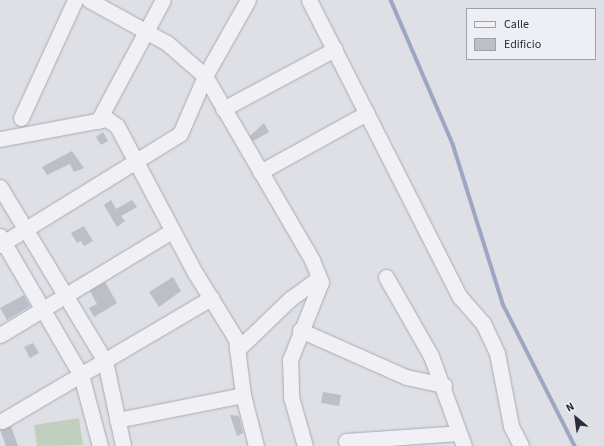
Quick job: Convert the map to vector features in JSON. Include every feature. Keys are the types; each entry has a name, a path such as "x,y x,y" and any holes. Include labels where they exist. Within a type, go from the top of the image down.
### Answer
{"street":[{"path":"20,118 75,0"},
{"path":"89,0 167,43 205,76 319,278 316,303 300,330 290,360 291,397 305,446"},
{"path":"98,121 163,0"},
{"path":"100,446 81,375 1,241 26,230 180,134 205,76 248,0"},
{"path":"298,0 322,23"},
{"path":"309,0 322,23 460,298 483,323 494,347 511,426 521,446"},
{"path":"223,109 335,49"},
{"path":"260,172 367,113"},
{"path":"0,139 107,119 117,126 172,231 236,339 243,395 256,446"},
{"path":"0,187 67,294 105,361 122,446"},
{"path":"0,335 172,231"},
{"path":"346,442 461,440 444,385 386,277"},
{"path":"237,350 278,309 319,278"},
{"path":"2,422 211,298"},
{"path":"300,330 406,377 444,385"},
{"path":"117,420 243,395"}],"green space":[{"path":"79,418 83,445 37,446 34,425"}],"building":[{"path":"264,123 269,132 253,141 250,136"},
{"path":"103,132 108,141 101,145 96,137"},
{"path":"72,151 84,168 74,172 70,164 47,175 42,167"},
{"path":"111,200 116,209 132,200 137,207 121,216 125,221 117,227 104,205"},
{"path":"84,226 93,241 84,246 81,241 77,243 71,233"},
{"path":"173,277 181,291 159,307 149,292"},
{"path":"105,282 117,303 94,317 89,308 97,304 90,291"},
{"path":"24,295 30,306 7,320 0,308"},
{"path":"33,343 39,353 30,358 24,347"},
{"path":"323,392 341,395 339,406 321,403"},
{"path":"230,415 239,416 243,433 237,436"},
{"path":"11,426 18,446 6,446 0,430"}],"waterway":[{"path":"391,0 453,144 503,304 575,446"}]}
